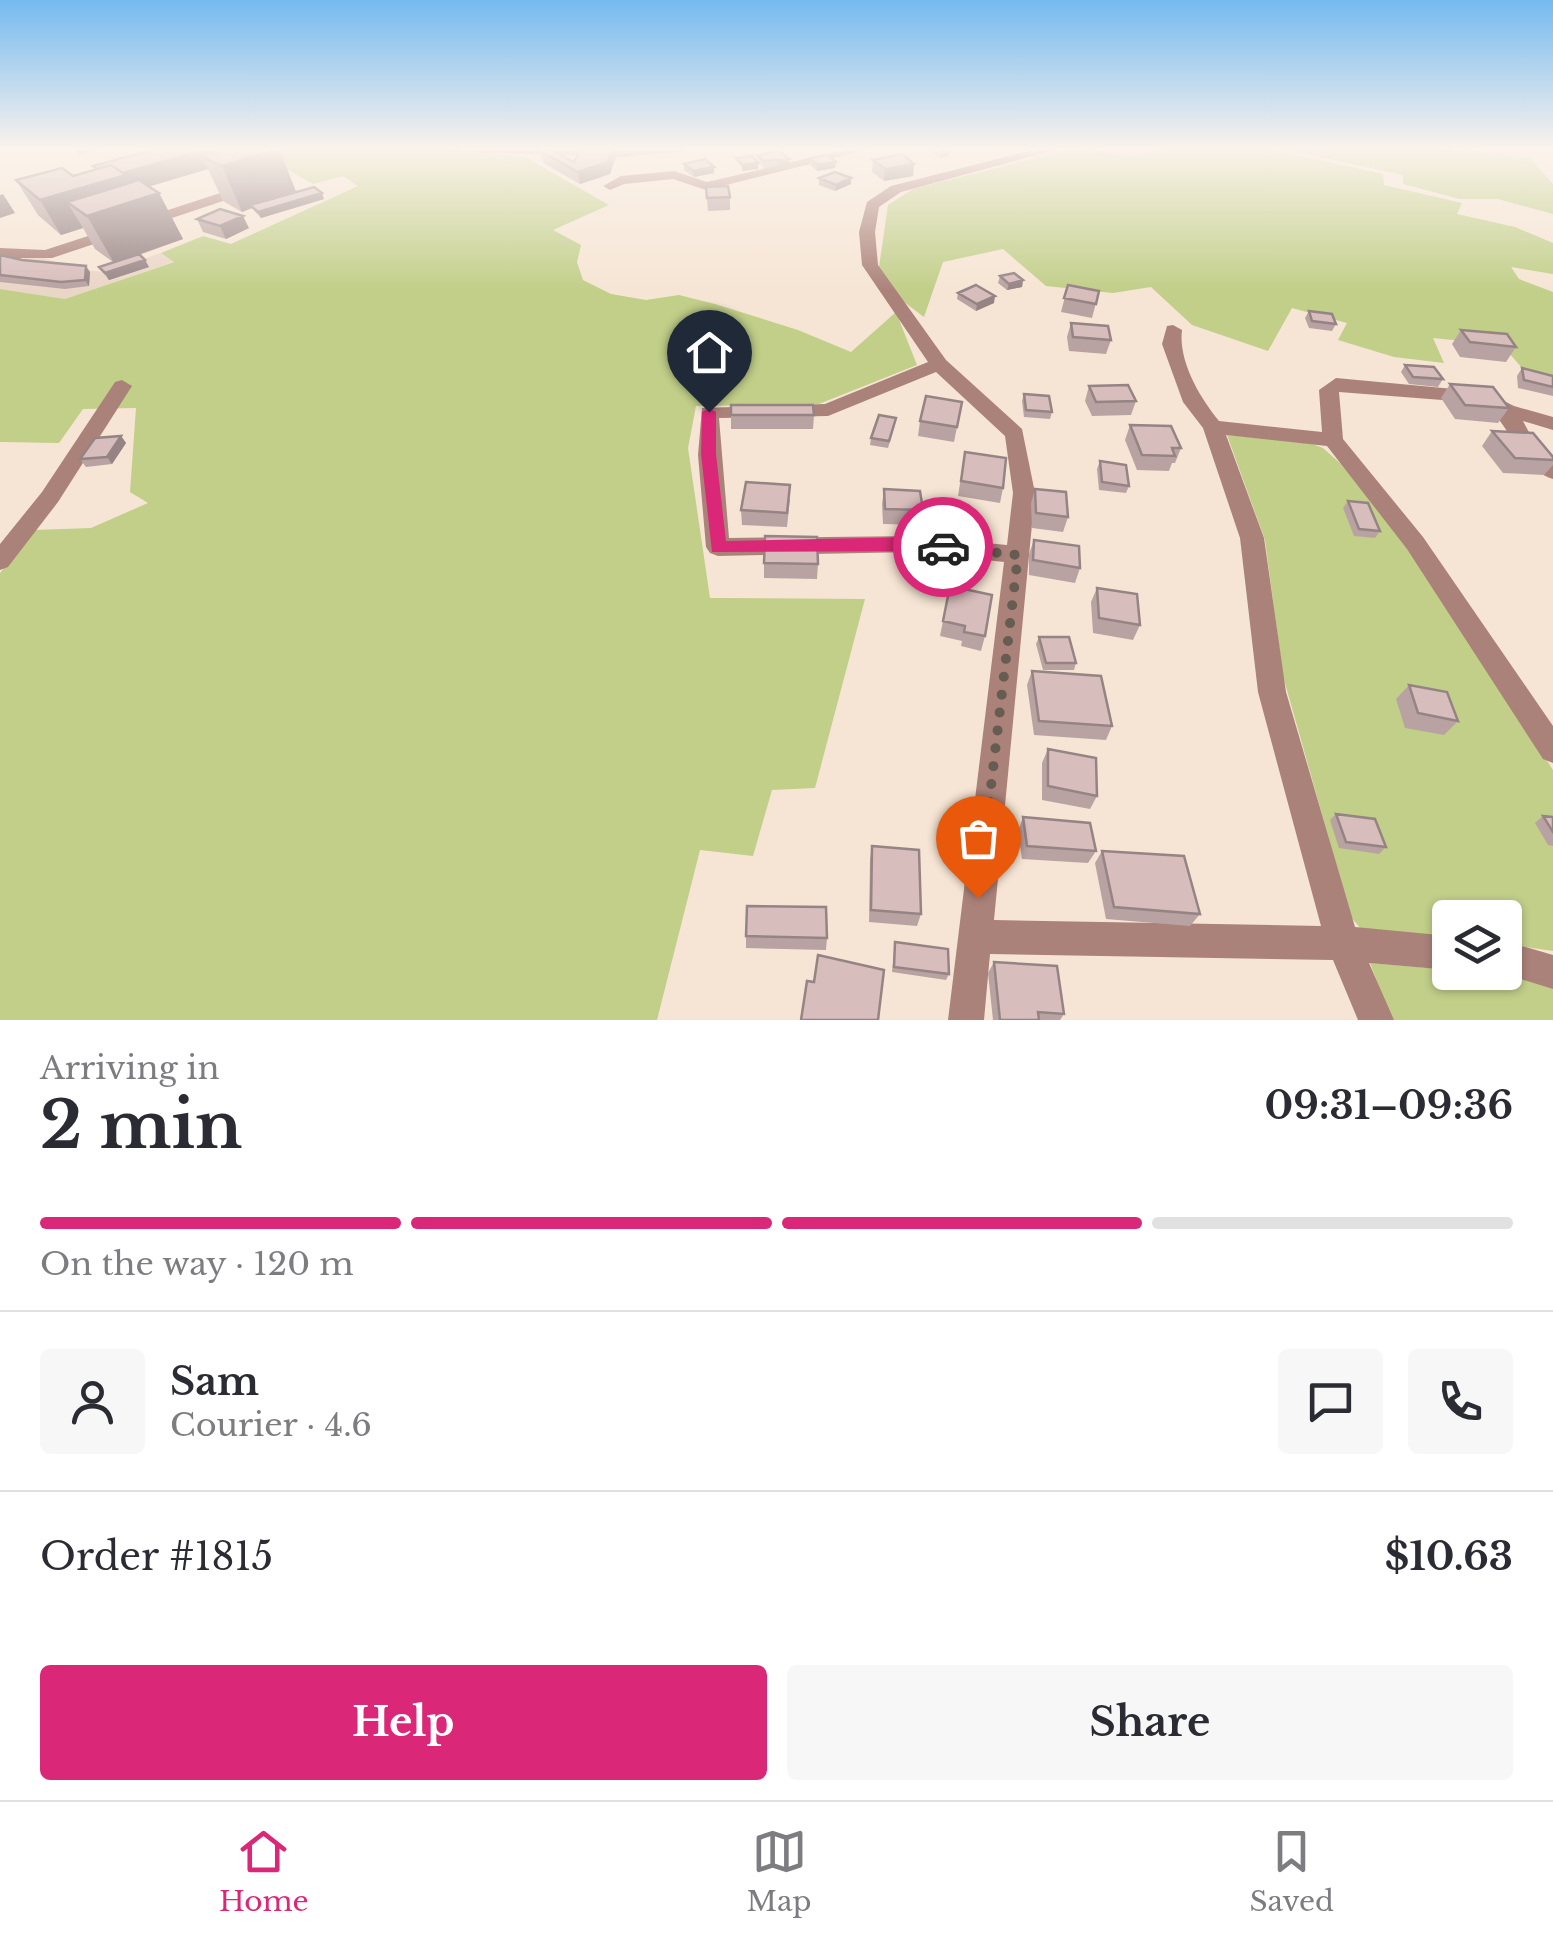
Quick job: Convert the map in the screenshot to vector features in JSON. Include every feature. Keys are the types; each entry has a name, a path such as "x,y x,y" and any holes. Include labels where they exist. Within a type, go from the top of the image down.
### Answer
{"street":[{"path":"0,253 46,255 224,196"},
{"path":"886,196 872,205 867,232 870,264 939,364 1015,434 1024,493 966,1020"},
{"path":"1173,330 1171,344 1193,402 1212,426 1252,538 1272,692 1343,943 1376,1020"},
{"path":"939,364 828,410 709,412 708,454 718,547 914,544 1018,555"},
{"path":"1553,424 1507,410 1486,398 1336,384 1329,390 1333,440 1416,543 1553,750"},
{"path":"0,562 50,497 122,386"},
{"path":"1507,410 1522,440 1553,472"},
{"path":"1212,426 1333,440"},
{"path":"974,936 1343,943 1432,951"},
{"path":"1522,963 1553,972"}],"shaded area":[{"path":"161,253 175,261 65,299 0,289 0,255 41,257 76,269 104,272"}],"green space":[{"path":"337,196 593,196 609,205 553,230 581,245 577,262 583,280 611,294 646,300 679,295 798,330 851,352 896,312 917,365 819,404 696,406 688,448 710,598 865,599 815,788 772,790 753,856 700,850 657,1020 0,1020 0,573 34,530 91,528 148,503 130,492 136,408 83,409 59,443 0,442 0,289 65,299 174,262 161,253 203,236 231,244"},
{"path":"903,196 1430,196 1462,203 1457,214 1515,227 1553,243 1553,274 1511,267 1519,279 1553,292 1553,376 1522,368 1502,345 1433,338 1444,363 1394,357 1338,340 1347,323 1292,308 1268,351 1192,325 1151,287 1113,293 1046,286 1003,249 943,262 924,317 896,296 879,267 888,205"},
{"path":"1447,196 1553,196 1553,214 1498,199"},
{"path":"1227,435 1307,442 1323,448 1341,464 1409,548 1553,770 1553,951 1522,946 1522,900 1432,900 1432,936 1361,929 1351,917 1283,676 1265,540"},
{"path":"1370,963 1432,968 1432,990 1522,990 1522,976 1553,985 1553,1020 1392,1020"}],"building":[{"path":"88,196 151,196 87,216 67,202"},
{"path":"283,196 313,196 258,212 250,205"},
{"path":"220,209 243,216 220,226 197,219"},
{"path":"139,254 145,260 105,273 99,267"},
{"path":"0,255 86,266 85,280 61,282 0,275"},
{"path":"1014,273 1023,280 1009,284 1000,276"},
{"path":"976,285 995,296 977,304 958,293"},
{"path":"1068,285 1099,291 1096,304 1064,298"},
{"path":"1309,311 1332,314 1336,324 1312,321"},
{"path":"1071,323 1108,326 1111,340 1073,337"},
{"path":"1461,330 1507,334 1516,347 1470,342"},
{"path":"1405,365 1434,367 1443,379 1413,377"},
{"path":"1522,368 1553,376 1553,387 1524,380"},
{"path":"1450,384 1493,387 1509,408 1465,405"},
{"path":"1128,385 1136,401 1096,402 1089,386"},
{"path":"1024,394 1049,396 1052,412 1026,410"},
{"path":"926,396 962,402 957,427 920,421"},
{"path":"731,405 813,405 814,415 731,415"},
{"path":"879,415 896,418 889,441 871,438"},
{"path":"1130,425 1171,426 1181,448 1172,448 1175,456 1142,455"},
{"path":"1492,431 1533,433 1553,460 1515,458"},
{"path":"121,436 107,457 80,459 95,438"},
{"path":"965,452 1006,458 1003,488 961,481"},
{"path":"1100,461 1126,465 1129,486 1102,482"},
{"path":"746,482 790,485 787,513 741,510"},
{"path":"884,489 920,491 923,510 885,509"},
{"path":"1035,489 1066,492 1068,517 1036,513"},
{"path":"1348,501 1368,503 1380,531 1359,529"},
{"path":"765,536 817,537 818,564 764,563"},
{"path":"1034,540 1079,546 1080,568 1033,560"},
{"path":"950,586 992,595 985,636 964,632 965,626 943,621"},
{"path":"1097,588 1137,594 1140,625 1099,618"},
{"path":"1039,637 1069,637 1076,663 1046,663"},
{"path":"1032,671 1101,676 1112,726 1039,721"},
{"path":"1409,685 1447,692 1458,721 1418,713"},
{"path":"1048,749 1096,758 1097,796 1048,786"},
{"path":"1336,814 1375,819 1386,847 1346,842"},
{"path":"1543,816 1553,817 1553,832"},
{"path":"1023,817 1090,823 1096,851 1027,846"},
{"path":"872,846 919,850 921,914 871,910"},
{"path":"1102,851 1184,856 1200,914 1114,907"},
{"path":"747,906 826,907 827,938 746,936"},
{"path":"895,942 948,949 949,974 894,967"},
{"path":"818,955 884,970 878,1020 801,1020 807,981 814,982"},
{"path":"994,962 1057,966 1064,1014 1038,1012 1039,1020 1000,1020"}],"way so far":[{"path":"943,547 1018,555 978,898"}],"route":[{"path":"709,412 708,454 718,547 943,547"}]}
